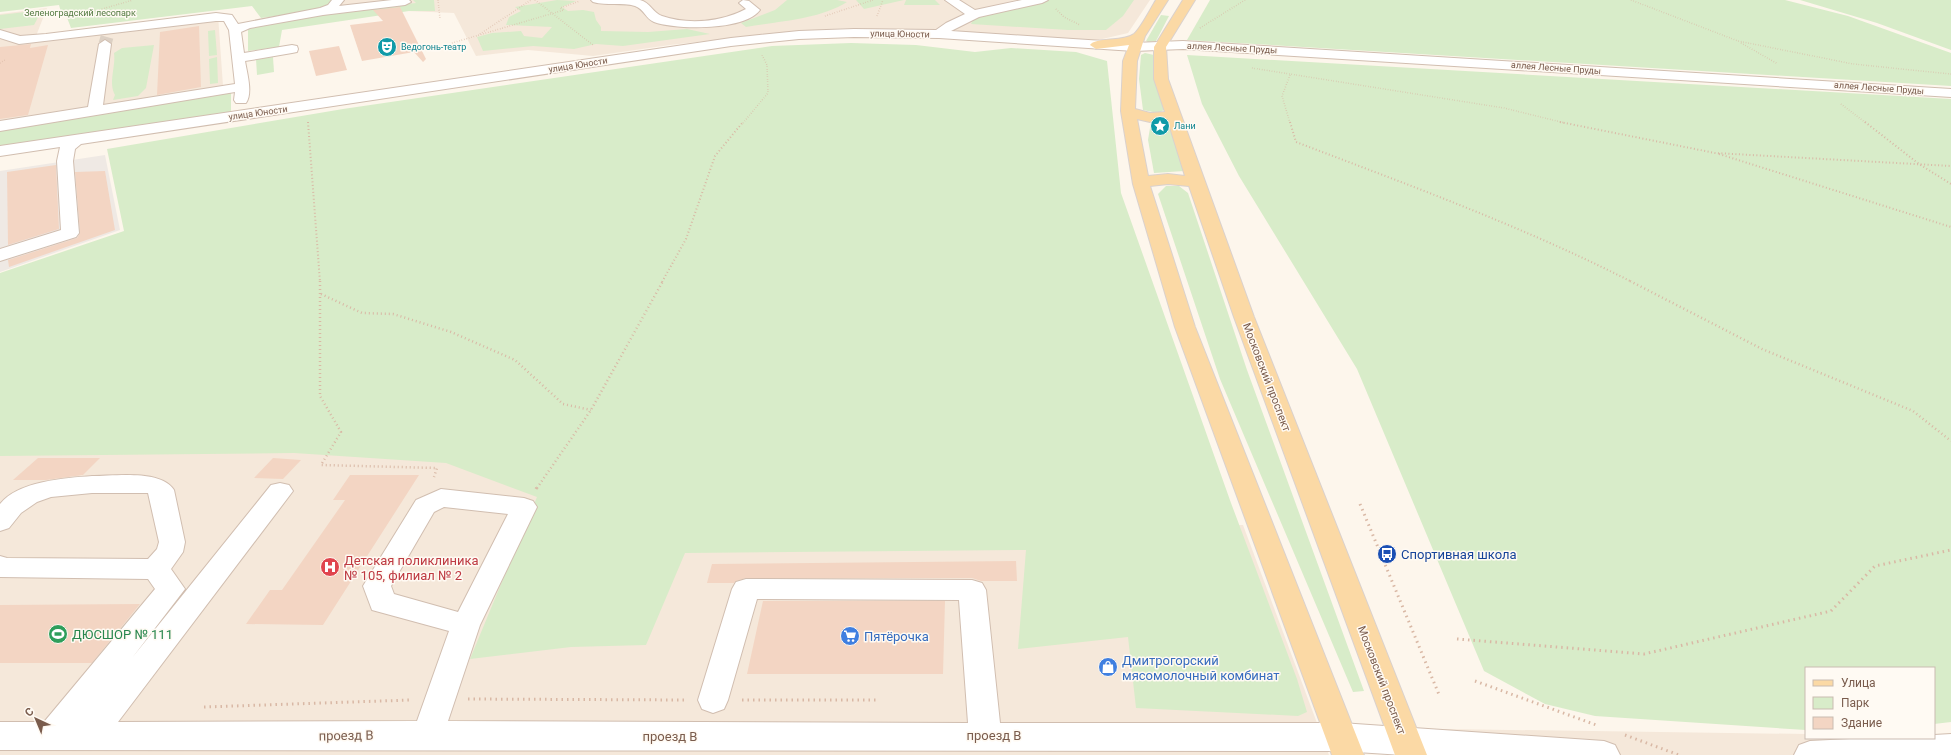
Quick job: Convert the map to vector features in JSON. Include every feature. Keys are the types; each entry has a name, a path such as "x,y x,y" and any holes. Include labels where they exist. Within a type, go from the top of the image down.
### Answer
{"main road":[{"path":"1162,0 1135,47 1128,111 1141,184 1185,327 1344,746"},
{"path":"1160,47 1189,0"},
{"path":"1155,11 1180,14"},
{"path":"1096,45 1123,42 1135,47"},
{"name":"Московский проспект","path":"1160,47 1161,79 1196,183 1244,317 1408,748"},
{"path":"1128,111 1150,118 1162,118 1173,115"},
{"path":"1141,184 1150,180 1168,178 1196,183"}],"street":[{"path":"323,11 332,7 338,0"},
{"path":"597,0 611,3 638,3 646,7 656,18 684,24 716,23 745,16 754,10 745,4"},
{"path":"951,0 972,13"},
{"path":"939,34 947,27 972,13 1042,0"},
{"path":"235,30 248,25 323,11 405,2"},
{"path":"646,7 658,2"},
{"path":"0,32 19,40 107,37 216,17 228,18 235,30 242,87 240,115"},
{"path":"716,23 730,34 731,42"},
{"path":"46,38 52,24"},
{"path":"0,32 37,26"},
{"name":"улица Юности","path":"0,151 731,42 826,33 939,34 1096,45 1121,50 1135,47"},
{"path":"95,110 107,37"},
{"name":"аллея Лесные Пруды","path":"1160,47 1183,45 1951,92"},
{"path":"1135,47 1160,47"},
{"path":"238,58 292,49"},
{"path":"0,126 242,87"},
{"path":"0,255 70,233 65,161 68,147 76,140"},
{"path":"0,522 5,513 26,498 65,485 153,485 161,490 172,542 170,552 155,569 3,568 0,566"},
{"path":"88,737 280,491"},
{"path":"428,735 466,624 524,507 441,498 425,506 377,586 382,602 466,624"},
{"path":"52,736 171,589 155,569"},
{"path":"714,700 746,589 972,590 985,735"},
{"name":"проезд B","path":"0,736 985,735 1513,752 1610,739"},
{"path":"1810,755 1951,748"}],"path":[{"path":"52,24 133,0"},
{"path":"438,0 440,20"},
{"path":"476,36 531,0"},
{"path":"535,0 595,47"},
{"path":"452,43 564,10 560,8 582,0"},
{"path":"825,16 873,0"},
{"path":"876,18 884,0"},
{"path":"1198,29 1246,0"},
{"path":"1631,0 1738,41 1813,84 1919,164 1951,184"},
{"path":"1056,8 1064,17 1083,27"},
{"path":"1738,41 1853,64 1951,74"},
{"path":"524,507 591,410 686,239 715,156 768,94 767,65 760,51"},
{"path":"0,63 5,60"},
{"path":"1252,68 1504,108 1540,118 1715,153 1951,227"},
{"path":"1290,75 1282,96 1296,142 1411,186 1581,256 1762,349 1913,411 1951,441"},
{"path":"307,119 321,294 320,396 341,432 321,464 437,468 425,506"},
{"path":"1715,153 1951,166"},
{"path":"321,294 362,313 393,314 451,332 515,360 563,404 591,410"},
{"path":"1360,504 1440,697"},
{"path":"1457,639 1644,654 1831,612 1875,566 1951,550"},
{"path":"1475,682 1610,739 1679,755"}],"shaded area":[{"path":"343,0 1150,0 1128,33 1098,40 849,28 786,32 670,45 593,56 528,50 476,56 454,13 337,8"},
{"path":"47,8 36,36 218,15 223,86 0,123 0,14"},
{"path":"105,155 120,230 0,272 0,171"},
{"path":"0,422 527,450 552,528 1243,525 1329,755 0,755"},
{"path":"1444,729 1805,734 1805,739 1935,739 1951,755 1453,755"}],"green space":[{"name":"Зеленоградский лесопарк","path":"0,0 343,0 337,8 261,18 252,6 71,28 66,15 61,12 59,5 0,12"},
{"path":"413,0 434,0 435,11 409,11 282,30 279,47 248,51 248,27 320,13 416,3"},
{"path":"557,0 576,1 562,7 568,11 583,10 594,12 596,20 601,27 601,31 648,32 687,29 710,34 623,46 596,44 574,49 533,46 483,51 477,37 492,33 521,31 524,36 542,38 552,27 506,25 509,17 521,11 515,7"},
{"path":"787,0 837,0 847,2 824,13 798,19 746,27 741,23 775,10"},
{"path":"856,0 904,0 864,9"},
{"path":"906,0 935,0 940,5 904,5"},
{"path":"1031,0 1134,0 1123,16 1106,30 1068,30 971,24 976,14"},
{"path":"1210,0 1785,0 1848,16 1951,53 1951,86 1187,40"},
{"path":"1800,0 1951,0 1951,50 1877,23"},
{"path":"42,10 34,25 0,29 0,15"},
{"path":"1161,15 1169,16 1156,41 1146,41"},
{"path":"215,30 217,55 209,56 208,31"},
{"path":"851,43 916,45 975,52 1011,48 1076,52 1107,61 1121,193 1231,503 1297,679 1307,712 1298,716 1136,708 1128,637 1018,649 1026,550 685,553 646,645 571,647 470,659 537,497 446,463 294,453 0,456 0,273 124,231 107,149 343,109 772,46"},
{"path":"154,45 146,88 138,96 113,100 115,95 112,85 114,53 122,48"},
{"path":"1145,53 1154,55 1154,77 1164,110 1158,113 1143,110 1139,79 1141,55"},
{"path":"1187,55 1951,99 1951,722 1935,724 1935,667 1805,667 1805,730 1595,716 1545,704 1484,671 1357,369 1239,176 1202,104"},
{"path":"217,57 218,83 210,84 209,59"},
{"path":"273,57 274,72 257,75 256,59"},
{"path":"231,91 231,112 0,146 0,128"},
{"path":"1151,122 1168,122 1184,171 1154,173 1148,140"},
{"path":"1166,186 1179,186 1188,193 1247,370 1364,691 1353,692 1220,379 1158,194"}],"building":[{"name":"Ведогонь-театр","path":"400,7 426,59 423,62 414,52 362,61 350,25 383,21 373,10"},
{"path":"199,26 201,87 157,95 160,32"},
{"path":"31,44 30,48 48,45 28,115 0,119 0,47"},
{"path":"339,46 347,70 316,76 309,51"},
{"path":"56,165 59,229 8,245 7,172"},
{"path":"105,171 115,230 9,267 8,260 77,238 80,233 75,172"},
{"path":"38,458 100,458 83,475 46,480 13,480"},
{"path":"273,458 301,460 283,479 254,478"},
{"name":"Детская поликлиника № 105, филиал № 2","path":"350,475 419,475 323,625 246,624 270,590 282,590 345,500 333,500"},
{"path":"1016,561 1017,581 981,581 972,578 746,578 734,583 707,583 712,564"},
{"name":"Пятёрочка","path":"763,601 945,601 943,674 747,674"},
{"name":"ДЮСШОР № 111","path":"140,604 92,663 0,663 0,605"}],"tunnel":[{"path":"105,44 107,37"}],"place":[{"name":"Ведогонь-театр","path":"387,47"},
{"name":"Лани","path":"1160,126"},
{"name":"Спортивная школа","path":"1387,554"},
{"name":"Детская поликлиника № 105, филиал № 2","path":"330,567"},
{"name":"ДЮСШОР № 111","path":"58,634"},
{"name":"Пятёрочка","path":"850,636"},
{"name":"Дмитрогорский мясомолочный комбинат","path":"1108,667"}]}
